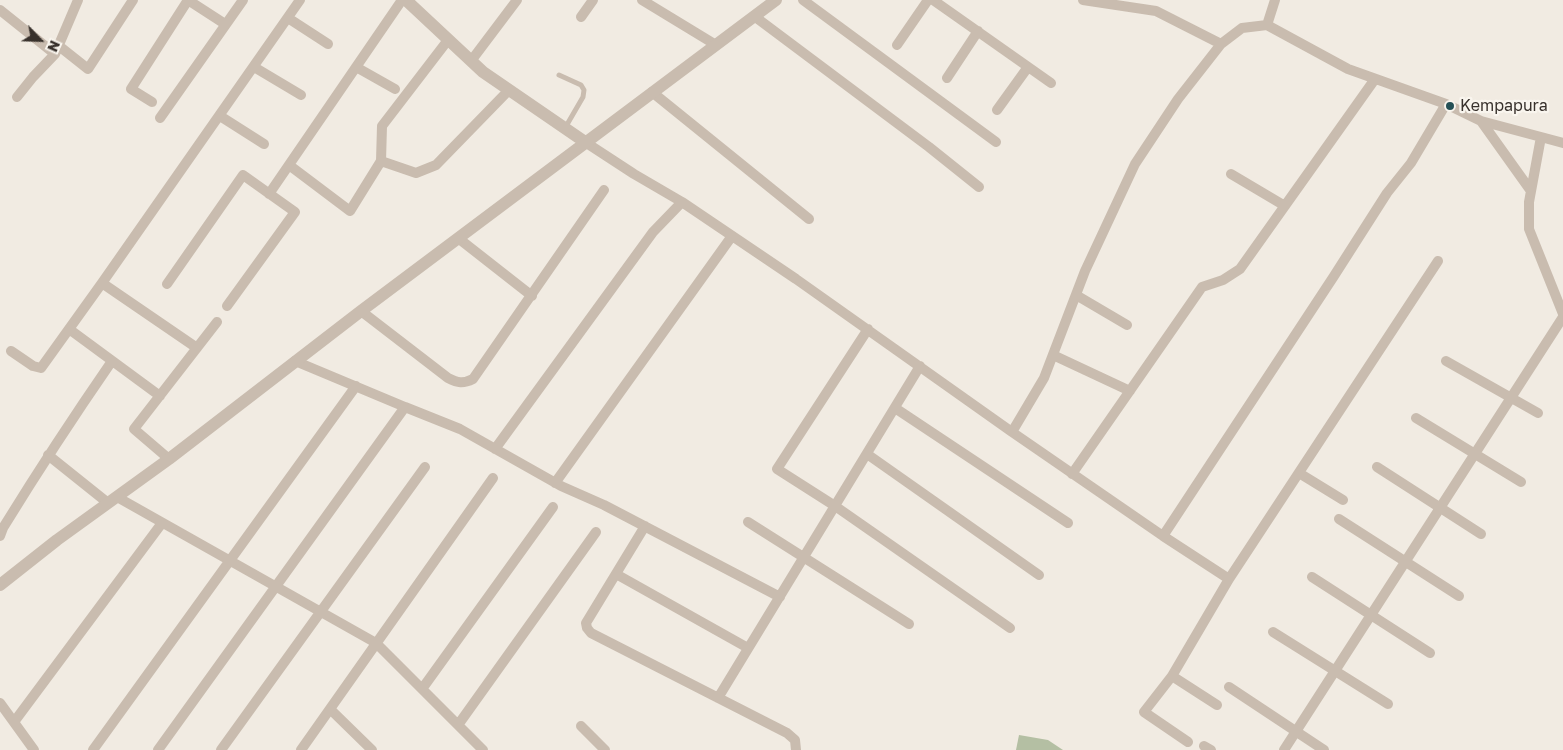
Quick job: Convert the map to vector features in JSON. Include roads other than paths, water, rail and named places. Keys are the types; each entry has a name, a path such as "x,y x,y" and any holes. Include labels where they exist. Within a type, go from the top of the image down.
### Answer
{"street":[{"path":"17,97 57,50 78,0"},
{"path":"0,10 88,69 132,0"},
{"path":"152,102 131,89 188,0 225,24"},
{"path":"160,118 243,0"},
{"path":"11,351 33,366 41,368 300,0"},
{"path":"269,194 404,0 483,72 585,142 682,202 868,329 1072,474 1229,579"},
{"path":"472,61 517,0"},
{"path":"581,17 593,0"},
{"path":"642,0 716,45"},
{"path":"0,585 57,540 169,459 361,311 776,0"},
{"path":"803,0 996,142"},
{"path":"897,45 928,0"},
{"path":"933,0 1051,83"},
{"path":"1082,0 1156,11 1220,44"},
{"path":"1267,25 1275,0"},
{"path":"754,16 979,187"},
{"path":"288,18 328,44"},
{"path":"1012,432 1044,378 1084,271 1135,164 1178,99 1220,44 1242,28 1267,25 1348,69 1446,104 1481,121 1563,143"},
{"path":"947,78 978,31"},
{"path":"289,165 350,211 381,161 382,126 448,40"},
{"path":"254,67 301,95"},
{"path":"356,67 395,89"},
{"path":"998,110 1028,67"},
{"path":"1072,474 1202,287 1223,280 1240,269 1375,79"},
{"path":"381,161 416,173 436,165 509,90"},
{"path":"652,92 808,219"},
{"path":"1163,536 1387,193 1411,163 1446,104"},
{"path":"220,116 264,144"},
{"path":"1481,121 1531,191"},
{"path":"1284,750 1563,315 1529,229 1529,202 1541,137"},
{"path":"1231,174 1285,206"},
{"path":"167,284 242,176 295,212 227,306"},
{"path":"361,311 448,378 456,382 465,383 473,379 604,190"},
{"path":"495,449 653,232 682,202"},
{"path":"555,483 732,236"},
{"path":"458,238 532,296"},
{"path":"1188,742 1144,712 1172,676 1229,579 1438,261"},
{"path":"102,283 197,348"},
{"path":"1076,294 1126,326"},
{"path":"169,459 134,429 217,322"},
{"path":"69,329 160,396"},
{"path":"868,329 777,468 835,506 1010,628"},
{"path":"1053,355 1130,391"},
{"path":"0,536 3,528 70,420 112,361"},
{"path":"295,361 460,429 555,483 604,504 780,597"},
{"path":"1446,361 1538,413"},
{"path":"718,698 920,366"},
{"path":"93,750 356,386"},
{"path":"158,750 406,407"},
{"path":"895,408 1068,523"},
{"path":"1416,418 1521,482"},
{"path":"867,454 1039,575"},
{"path":"48,455 112,500 162,523 376,643 483,750"},
{"path":"221,750 425,467"},
{"path":"1377,468 1481,534"},
{"path":"1299,473 1343,500"},
{"path":"301,750 493,478"},
{"path":"422,689 553,507"},
{"path":"1339,519 1459,596"},
{"path":"748,522 909,624"},
{"path":"14,722 162,523"},
{"path":"645,526 586,623 591,633 787,733 795,740 796,750"},
{"path":"458,725 596,532"},
{"path":"616,574 748,648"},
{"path":"1312,577 1430,653"},
{"path":"1273,632 1388,704"},
{"path":"1172,676 1217,706"},
{"path":"1229,687 1324,750"},
{"path":"0,703 29,748"},
{"path":"330,709 372,750"},
{"path":"581,726 605,750"}],"lane":[{"path":"559,75 581,85 584,90 583,97 564,128"}],"place":[{"name":"Kempapura","path":"1450,106"}]}
